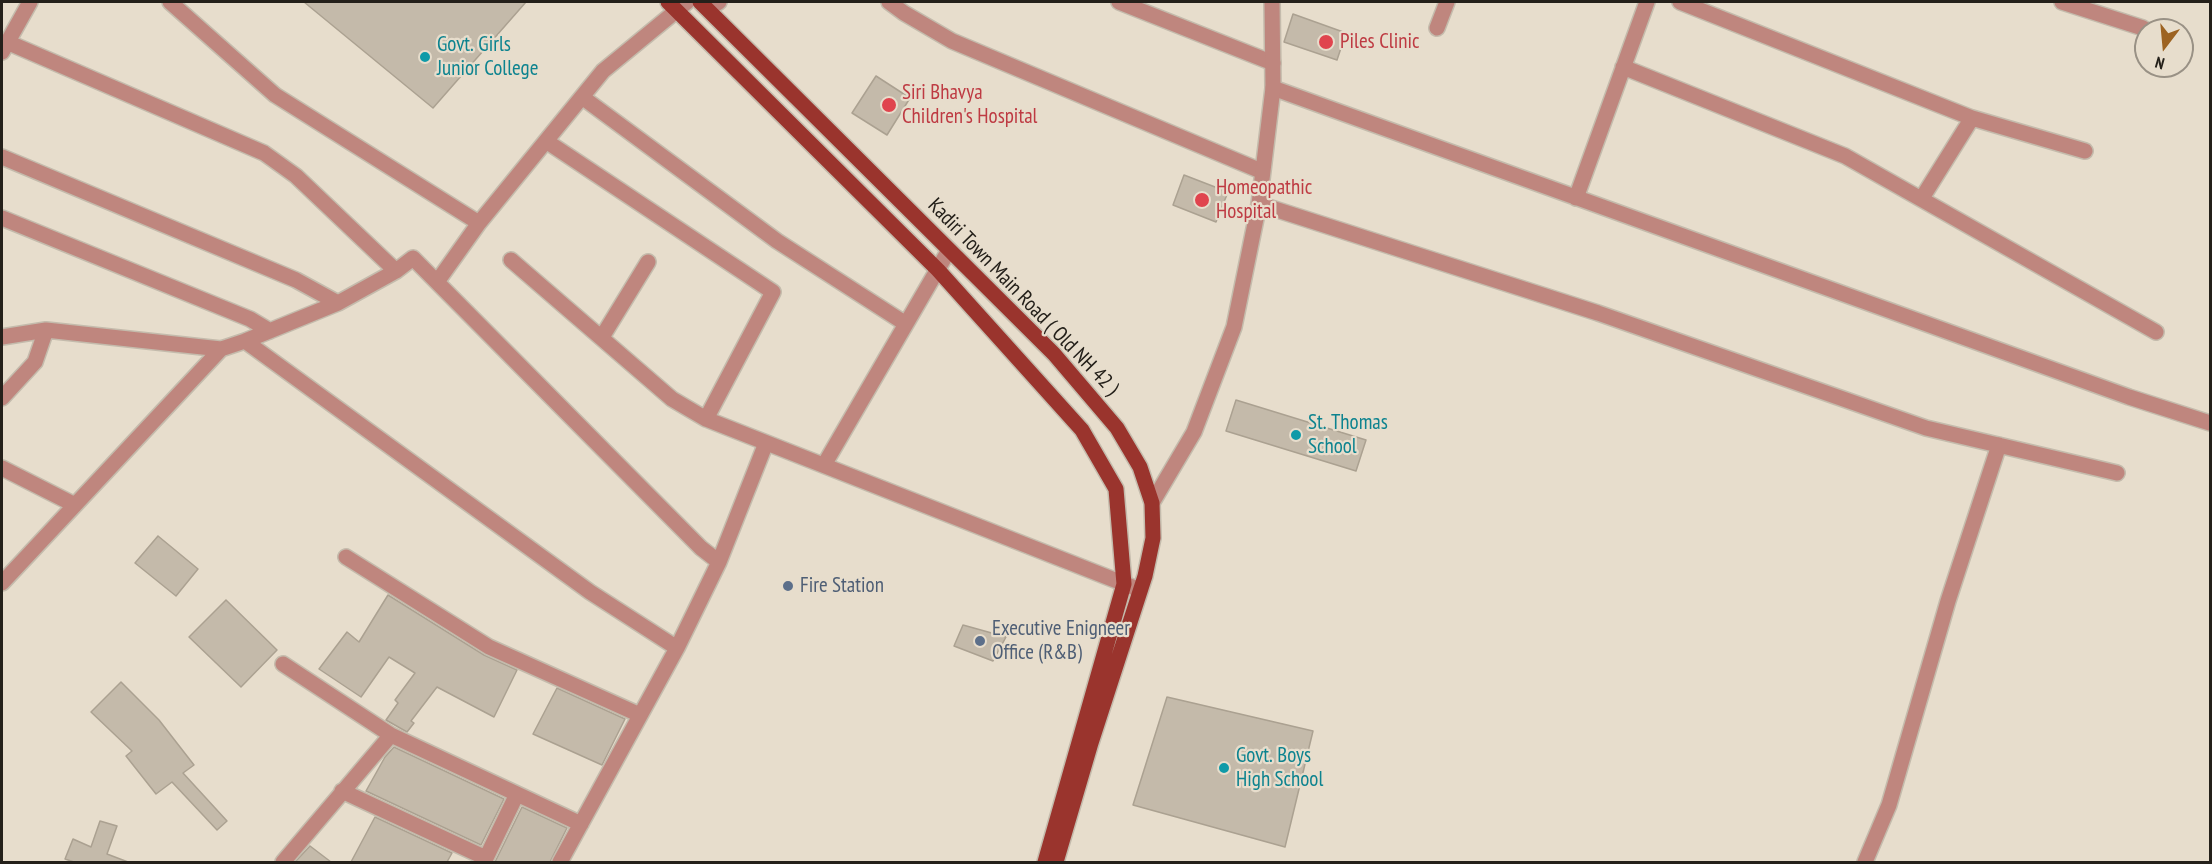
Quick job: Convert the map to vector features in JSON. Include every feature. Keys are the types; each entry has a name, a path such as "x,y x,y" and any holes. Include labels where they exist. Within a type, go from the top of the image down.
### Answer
{"main road":[{"name":"Kadiri Town Main Road ( Old NH 42 )","path":"677,4 938,270 1082,430 1116,489 1124,584 1045,862"},
{"name":"Kadiri Town Main Road ( Old NH 42 )","path":"709,4 1054,354 1118,428 1140,467 1152,503 1153,538 1140,590 1056,862"}],"street":[{"path":"30,2 4,47 264,153 296,176 396,271"},
{"path":"170,2 275,95 478,223"},
{"path":"889,2 952,41 1261,171"},
{"path":"1119,2 1273,63"},
{"path":"1152,503 1194,432 1234,327 1259,204 1261,171 1273,88 1272,2"},
{"path":"1437,28 1448,2"},
{"path":"1576,198 1647,2"},
{"path":"1680,2 1972,118 2085,151"},
{"path":"2062,2 2134,25"},
{"path":"437,282 478,223 603,71 677,4"},
{"path":"1623,67 1845,156 2156,332"},
{"path":"1273,88 2129,398 2211,423"},
{"path":"582,97 777,241 906,324"},
{"path":"1922,198 1972,118"},
{"path":"546,141 773,292 705,419"},
{"path":"2,157 296,280 338,303"},
{"path":"1259,204 1598,313 1926,428 2117,473"},
{"path":"2,218 250,319 270,331"},
{"path":"825,465 949,250"},
{"path":"2,337 46,330 221,349 338,303 396,271 413,258 701,548 719,562"},
{"path":"511,260 672,399 705,419 1140,590"},
{"path":"602,337 648,262"},
{"path":"2,398 35,362 46,330"},
{"path":"245,341 590,592 677,648"},
{"path":"2,584 221,349"},
{"path":"560,862 677,648 719,562 766,443"},
{"path":"1865,862 1889,805 1948,601 1999,445"},
{"path":"2,468 75,505"},
{"path":"346,557 489,647 640,715"},
{"path":"283,664 390,735 581,824"},
{"path":"283,862 390,735"},
{"path":"342,791 486,858 517,794"}],"building":[{"name":"Govt. Girls Junior College","path":"304,2 526,2 433,108"},
{"path":"1293,14 1346,33 1337,60 1284,42"},
{"path":"876,76 910,98 887,135 852,113"},
{"path":"1184,175 1228,192 1216,222 1173,205"},
{"name":"St. Thomas School","path":"1236,400 1366,440 1356,471 1226,431"},
{"path":"158,536 198,569 176,596 135,563"},
{"path":"388,595 484,655 517,670 494,717 437,687 411,721 414,723 407,732 386,720 398,703 395,700 415,673 389,657 361,697 319,669 347,632 359,642"},
{"path":"226,600 277,650 241,687 189,637"},
{"name":"Executive Enigneer Office (R&B)","path":"963,625 1006,637 993,661 954,646"},
{"path":"121,682 159,720 194,765 183,773 227,821 217,830 172,782 156,794 126,756 132,751 91,712"},
{"path":"557,688 625,719 602,765 533,734"},
{"name":"Govt. Boys High School","path":"1167,697 1313,731 1285,847 1133,805"},
{"path":"394,747 504,799 481,845 366,791 385,757"},
{"path":"522,807 567,828 550,862 495,862"},
{"path":"375,817 452,853 447,862 351,862"},
{"path":"100,821 117,826 107,854 128,862 74,862 65,859 73,839 91,847"},
{"path":"310,846 331,862 295,862"}],"place":[{"name":"Piles Clinic","path":"1326,42"},
{"name":"Govt. Girls Junior College","path":"425,57"},
{"name":"Siri Bhavya Children's Hospital","path":"889,105"},
{"name":"Homeopathic Hospital","path":"1202,200"},
{"name":"St. Thomas School","path":"1296,435"},
{"name":"Fire Station","path":"788,586"},
{"name":"Executive Enigneer Office (R&B)","path":"980,641"},
{"name":"Govt. Boys High School","path":"1224,768"}]}
